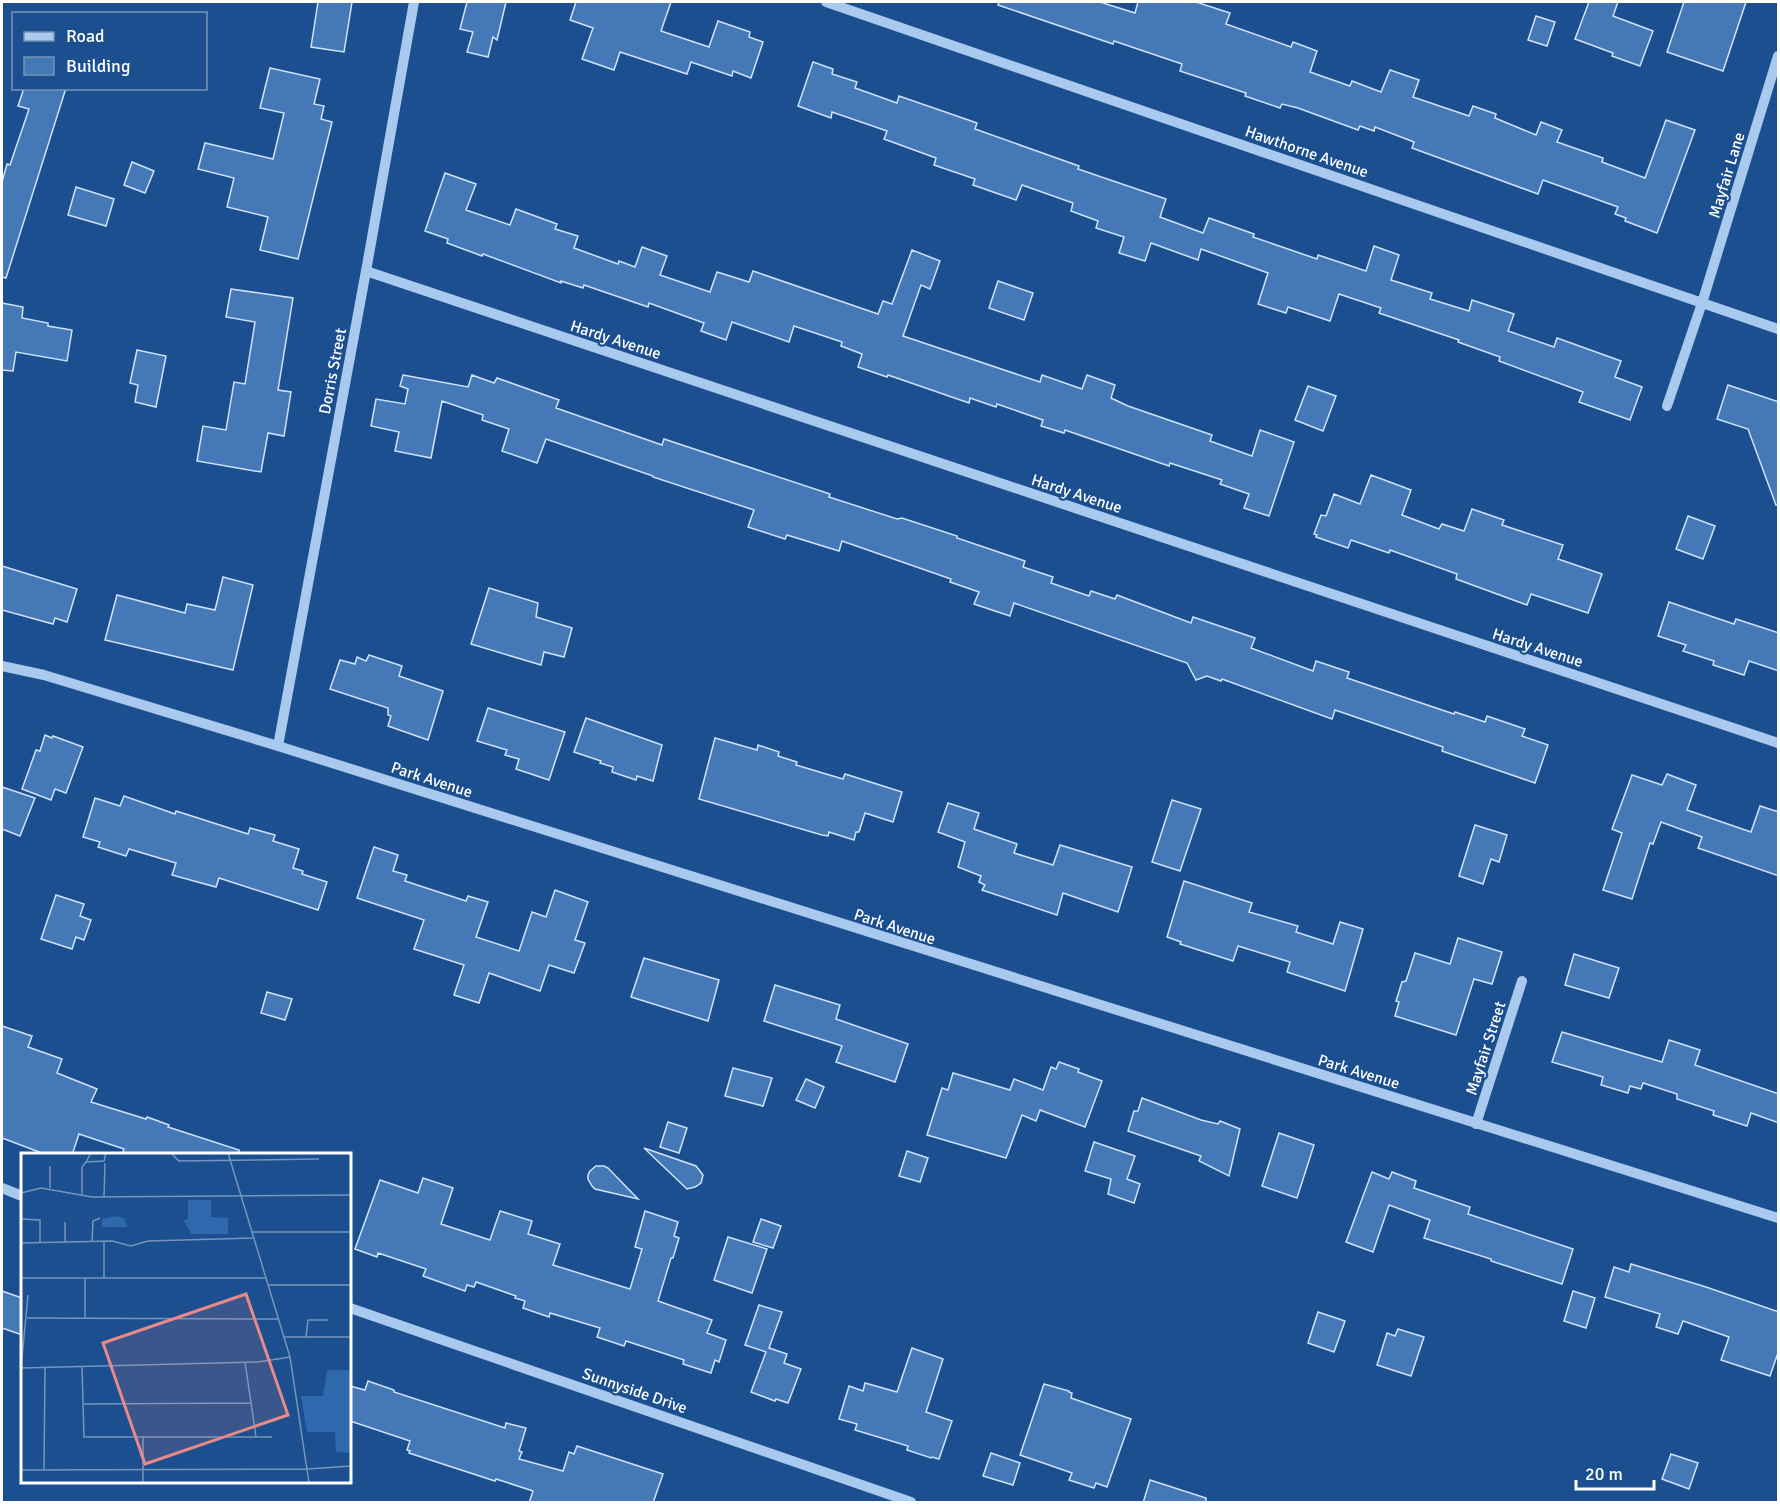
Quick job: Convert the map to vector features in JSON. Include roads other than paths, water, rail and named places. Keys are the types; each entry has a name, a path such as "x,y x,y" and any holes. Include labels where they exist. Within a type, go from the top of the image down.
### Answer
{"street":[{"name":"Dorris Street","path":"278,746 414,2"},
{"name":"Hawthorne Avenue","path":"826,2 1779,329"},
{"name":"Mayfair Lane","path":"1667,406 1702,303 1779,56"},
{"name":"Hardy Avenue","path":"366,271 1779,743"},
{"name":"Park Avenue","path":"2,666 44,675 278,746 1779,1218"},
{"name":"Mayfair Street","path":"1476,1124 1522,981"},
{"path":"2,1188 21,1196"},
{"name":"Sunnyside Drive","path":"351,1308 911,1503"}]}
